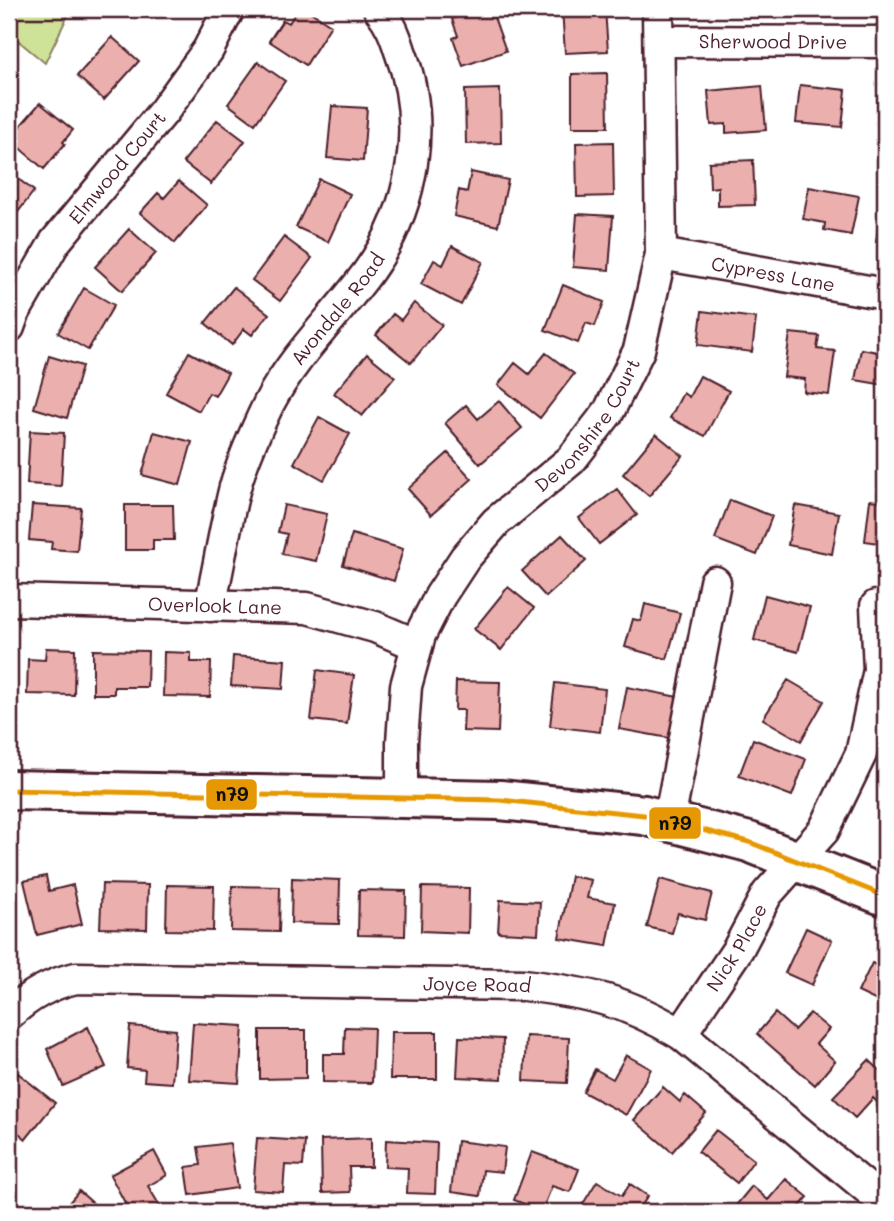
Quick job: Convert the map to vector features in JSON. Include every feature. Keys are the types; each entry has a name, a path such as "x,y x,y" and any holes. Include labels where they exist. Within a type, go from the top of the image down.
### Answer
{"main road":[{"path":"9,790 402,796 500,800 644,815 749,842 885,896"}],"street":[{"name":"Elmwood Court","path":"9,327 14,313 55,242 164,111 208,50 229,9"},
{"name":"Avondale Road","path":"210,606 236,485 251,441 271,400 291,370 369,271 389,238 404,201 415,148 415,106 409,73 390,22 379,9"},
{"name":"Devonshire Court","path":"402,796 406,686 419,635 465,558 496,522 570,460 609,411 639,351 662,254 658,9"},
{"name":"Sherwood Drive","path":"659,41 885,42"},
{"name":"Cypress Lane","path":"662,254 885,294"},
{"path":"669,821 715,582"},
{"name":"Overlook Lane","path":"9,600 307,608 375,627 417,645"},
{"name":"Nick Place","path":"681,1034 738,949 767,894 824,830 861,754 880,670 876,606"},
{"name":"Joyce Road","path":"9,1014 40,991 57,982 76,978 524,985 580,992 617,1002 650,1016 681,1034 885,1203"}],"green space":[{"path":"18,9 71,9 45,63 9,33 9,25"}],"building":[{"path":"134,9 159,9 152,19"},
{"path":"298,9 306,9 331,25 306,65 269,41 283,20 289,23"},
{"path":"479,9 491,9 506,51 463,66 453,38 458,36 452,19"},
{"path":"562,9 605,9 608,51 565,53"},
{"path":"112,37 139,61 104,100 77,76"},
{"path":"258,62 285,81 255,124 228,104"},
{"path":"607,73 608,127 572,127 572,74"},
{"path":"800,85 846,90 842,127 796,123"},
{"path":"762,86 766,130 726,133 726,124 711,125 708,91"},
{"path":"500,89 501,143 466,144 465,90"},
{"path":"885,95 885,126 876,123"},
{"path":"40,103 73,130 44,169 9,139"},
{"path":"332,106 367,108 363,161 327,158"},
{"path":"217,120 245,141 211,184 183,162"},
{"path":"613,142 614,196 577,197 576,143"},
{"path":"753,160 755,205 718,206 718,187 710,188 709,162"},
{"path":"9,172 34,191 9,224"},
{"path":"471,172 508,180 498,226 454,216 459,190 467,192"},
{"path":"319,179 350,194 328,242 296,227"},
{"path":"179,181 207,205 175,243 140,213 158,193 164,198"},
{"path":"809,187 859,196 851,235 824,230 825,223 803,219"},
{"path":"881,208 885,209 885,244 876,242"},
{"path":"577,214 613,216 609,270 573,267"},
{"path":"129,229 156,253 122,291 95,267"},
{"path":"284,237 312,258 280,301 252,280"},
{"path":"452,246 483,262 461,305 421,284 434,260 443,265"},
{"path":"563,285 604,302 595,326 586,323 578,343 545,330"},
{"path":"234,287 269,314 252,335 244,329 232,345 205,323"},
{"path":"84,288 114,305 88,350 58,333"},
{"path":"414,303 442,325 411,363 376,335 393,314 401,320"},
{"path":"702,311 756,318 752,352 698,345"},
{"path":"790,333 819,336 817,349 835,351 829,395 804,392 805,379 784,377"},
{"path":"885,345 885,385 855,380 861,349 883,353"},
{"path":"189,352 228,373 215,396 209,393 199,411 166,393"},
{"path":"546,353 574,374 540,418 498,385 515,363 529,374"},
{"path":"367,354 395,377 362,416 334,393"},
{"path":"49,356 82,366 67,418 34,408"},
{"path":"700,376 729,391 705,436 670,418 683,393 689,397"},
{"path":"499,401 522,428 480,464 445,423 466,405 478,419"},
{"path":"319,417 350,434 324,480 294,463"},
{"path":"30,431 64,433 61,486 27,484"},
{"path":"154,432 192,442 180,485 142,475"},
{"path":"656,434 683,456 649,496 623,474"},
{"path":"448,453 472,479 431,515 408,489"},
{"path":"617,489 637,515 599,544 579,518"},
{"path":"730,500 772,516 757,555 715,539"},
{"path":"870,500 885,502 885,544 865,541"},
{"path":"32,505 81,508 77,551 51,549 52,542 29,540"},
{"path":"125,505 173,505 174,540 153,540 153,550 125,550"},
{"path":"284,505 327,514 316,561 282,554 287,534 278,532"},
{"path":"795,505 839,513 832,554 788,545"},
{"path":"352,534 403,549 394,581 343,565"},
{"path":"562,535 586,561 546,597 522,571"},
{"path":"508,587 534,608 501,650 474,629"},
{"path":"765,595 810,607 798,652 754,640"},
{"path":"645,604 680,613 667,659 625,647 633,619 641,621"},
{"path":"46,648 75,649 74,695 27,694 28,659 45,660"},
{"path":"93,650 148,651 147,687 114,687 114,694 93,694"},
{"path":"164,652 191,653 191,662 211,662 210,697 163,696"},
{"path":"233,656 285,660 283,689 231,686"},
{"path":"317,670 354,675 347,724 311,720"},
{"path":"788,680 824,701 801,741 763,719"},
{"path":"456,681 500,682 498,732 463,731 464,710 455,710"},
{"path":"555,683 605,689 600,732 550,726"},
{"path":"627,687 678,697 669,738 619,729"},
{"path":"753,739 806,759 792,796 739,776"},
{"path":"46,876 49,891 73,885 82,924 37,935 24,881"},
{"path":"571,876 591,880 587,898 615,903 607,946 559,938"},
{"path":"292,878 340,880 339,924 291,923"},
{"path":"660,879 712,893 705,920 678,913 672,933 647,927"},
{"path":"102,884 148,885 147,929 100,928"},
{"path":"167,885 214,886 213,931 166,930"},
{"path":"232,886 280,887 279,932 231,931"},
{"path":"422,887 469,888 468,933 421,931"},
{"path":"359,890 406,891 405,936 358,935"},
{"path":"500,900 540,902 538,934 498,932"},
{"path":"806,928 832,940 812,985 785,973"},
{"path":"872,963 885,969 885,1005 858,992"},
{"path":"775,1013 794,1030 810,1013 829,1029 816,1044 835,1061 815,1085 757,1034"},
{"path":"193,1023 243,1026 239,1083 189,1080"},
{"path":"130,1026 176,1030 172,1083 144,1081 145,1070 127,1068"},
{"path":"88,1027 106,1067 63,1086 47,1049"},
{"path":"345,1027 374,1028 372,1083 323,1082 323,1054 344,1054"},
{"path":"260,1030 306,1030 306,1078 260,1079"},
{"path":"391,1032 437,1032 437,1079 390,1079"},
{"path":"526,1036 569,1038 567,1083 524,1081"},
{"path":"459,1037 503,1039 502,1079 457,1077"},
{"path":"626,1055 651,1069 626,1115 583,1092 595,1069 613,1079"},
{"path":"869,1060 885,1075 885,1110 873,1098 855,1118 833,1097"},
{"path":"18,1073 55,1103 26,1139 9,1125 9,1085"},
{"path":"663,1087 680,1102 685,1095 706,1113 672,1152 634,1120"},
{"path":"716,1130 754,1160 737,1183 698,1152"},
{"path":"257,1138 305,1141 303,1166 285,1165 283,1192 253,1190"},
{"path":"371,1138 371,1167 349,1167 350,1192 322,1193 321,1140"},
{"path":"386,1140 437,1143 435,1194 407,1193 408,1168 385,1167"},
{"path":"457,1141 505,1147 502,1172 483,1170 480,1196 451,1192"},
{"path":"230,1143 237,1188 190,1195 186,1167 201,1165 198,1147"},
{"path":"154,1151 167,1175 148,1186 160,1206 149,1212 130,1212 110,1175"},
{"path":"532,1152 579,1169 570,1192 552,1186 542,1211 514,1200"},
{"path":"786,1179 808,1197 795,1212 736,1212 733,1209 752,1186 768,1200"},
{"path":"597,1181 622,1196 630,1184 648,1196 637,1212 578,1212"},
{"path":"79,1191 103,1212 61,1212"}],"transit line":[{"name":"n79","path":"9,790 500,800 644,815 749,842 885,896"}]}
